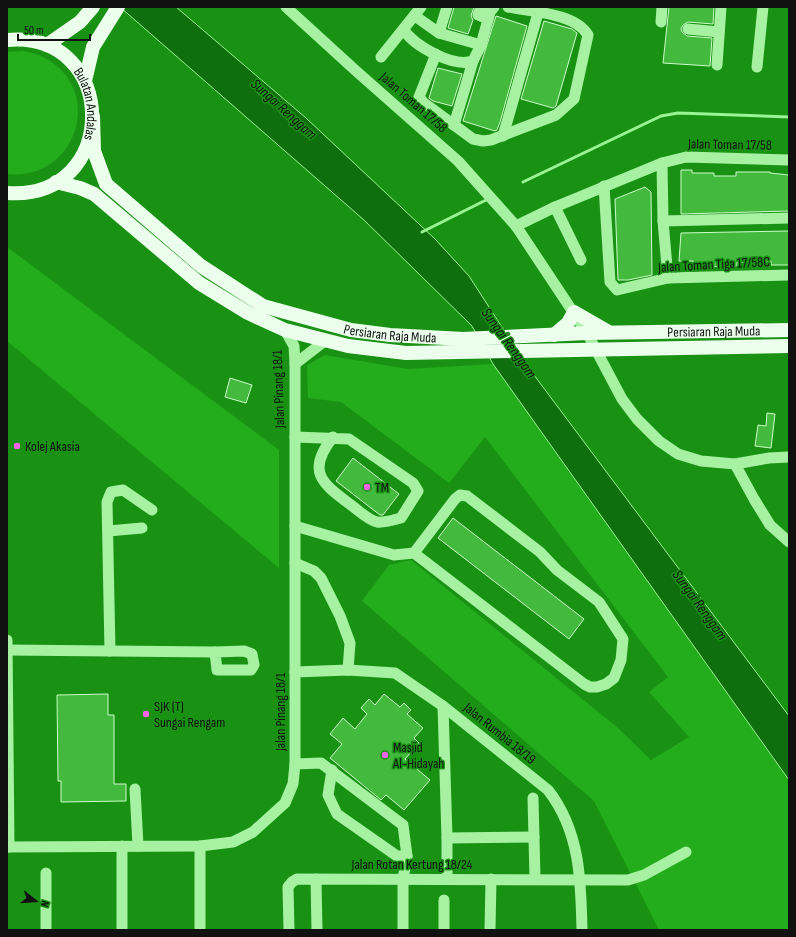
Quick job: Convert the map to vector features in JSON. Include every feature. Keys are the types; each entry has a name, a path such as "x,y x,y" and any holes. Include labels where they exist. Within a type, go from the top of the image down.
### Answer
{"main road":[{"path":"47,45 80,22 93,7"},
{"path":"85,82 94,47 117,7"},
{"name":"Bulatan Andalas","path":"7,40 22,39 47,45 70,60 85,82 91,98 93,116 91,136 83,154 72,170 56,182 39,190 20,194 7,192"},
{"name":"Persiaran Raja Muda","path":"93,116 94,151 106,184 201,266 263,306 351,330 390,335 463,339 610,332 789,330"},
{"name":"Persiaran Raja Muda","path":"56,182 80,188 94,194 199,283 248,313 285,330 326,340 377,351 406,353 789,346"},
{"path":"554,335 568,323 574,312 610,332"}],"street":[{"name":"Jalan Toman 17/58","path":"286,7 458,161 516,226 587,333 622,399 636,419 659,441 678,454 701,461 735,464 769,458 789,457"},
{"path":"439,33 447,7"},
{"path":"481,7 478,15 488,19"},
{"path":"454,125 473,61 481,45 490,12 494,7"},
{"path":"436,54 419,97 424,103 473,139 482,141 503,136 556,115 574,99 588,36 580,24 569,19 508,7"},
{"path":"661,22 662,7"},
{"path":"717,65 721,7"},
{"path":"757,67 763,7"},
{"path":"381,57 418,12 439,33 481,45"},
{"path":"503,136 538,13"},
{"path":"688,29 719,32"},
{"path":"404,30 417,44 436,54 460,62 473,61"},
{"name":"Jalan Toman 17/58","path":"516,226 555,207 662,163 686,158 789,160"},
{"path":"662,163 663,221 668,278"},
{"name":"Jalan Toman Tiga 17/58C","path":"604,186 610,282 617,290 668,278 789,275"},
{"path":"555,207 582,260"},
{"path":"663,221 789,218"},
{"name":"Jalan Pinang 18/1","path":"8,847 200,846 233,842 253,832 285,802 293,784 295,764 295,364 294,346 285,330"},
{"path":"295,364 326,340"},
{"path":"295,437 333,437 349,439 413,484 418,491 401,518 387,522 374,522 326,486 320,477 320,456 322,450 333,437"},
{"path":"735,464 770,525 789,542"},
{"path":"110,651 107,502 111,492 123,490 152,510"},
{"path":"295,526 394,555 414,553 584,684 590,687 597,686 606,684 614,678 621,660 622,639 599,602 557,570 540,552 467,496 460,495 456,499 414,553"},
{"path":"108,530 142,528"},
{"path":"295,564 314,571 324,585 340,616 350,643 348,670"},
{"path":"7,640 8,847"},
{"path":"7,650 214,652"},
{"name":"Jalan Rumbia 18/19","path":"295,672 348,670 395,673 443,706 548,790 555,800 573,838 581,879 582,930"},
{"path":"443,706 447,879"},
{"path":"295,764 321,763 403,825 407,856 403,879 403,930"},
{"path":"332,770 328,794 337,814 397,856 407,856"},
{"path":"135,789 138,846"},
{"path":"533,798 535,879"},
{"path":"447,838 534,837"},
{"path":"122,846 122,930"},
{"path":"200,846 200,930"},
{"name":"Jalan Rotan Kertung 18/24","path":"289,930 288,887 297,879 628,880 644,875 686,852"},
{"path":"46,873 46,930"},
{"path":"316,879 317,930"},
{"path":"490,879 490,930"},
{"path":"444,900 444,930"}],"shaded area":[{"path":"24,51 45,58 64,73 74,91 78,111 75,131 65,150 51,164 31,173 7,174 7,52"},
{"path":"7,247 279,450 279,568 7,341"},
{"path":"325,355 408,369 493,364 789,780 789,930 659,930 594,801 362,601 389,565 411,560 618,728 651,760 689,737 649,692 668,677 485,437 449,483 341,402 308,398 307,365"}],"water":[{"name":"Sungai Renggam","path":"120,7 176,7 306,118 435,239 469,276 525,363 789,716 789,780 493,364 472,326 364,220"}],"building":[{"path":"454,7 474,7 471,16 473,20 468,34 448,28"},
{"path":"669,7 714,7 713,24 688,22 683,25 681,29 687,36 712,38 710,66 663,63"},
{"path":"496,16 527,26 500,122 497,130 495,131 463,121"},
{"path":"544,21 572,29 577,33 556,106 553,108 521,99"},
{"path":"438,68 462,74 452,106 433,101 429,98"},
{"path":"681,170 692,170 692,173 714,173 714,176 736,176 736,172 770,172 789,175 789,211 681,214"},
{"path":"645,187 651,192 652,275 628,280 618,280 615,199"},
{"path":"789,231 789,265 771,265 771,261 737,262 737,266 693,267 693,261 679,261 681,233"},
{"path":"230,378 252,385 246,403 225,397"},
{"path":"767,413 775,414 771,448 755,446 758,425 766,426"},
{"name":"TM","path":"353,458 399,494 383,515 380,515 336,481"},
{"path":"453,518 584,619 569,639 438,538"},
{"path":"108,694 108,715 114,715 114,784 126,784 126,801 61,802 61,781 58,781 57,695"},
{"name":"Masjid Al-Hidayah","path":"384,694 400,707 404,703 411,710 407,714 423,728 414,738 419,743 405,759 430,780 404,810 386,795 381,800 330,758 342,744 330,734 343,718 355,729 367,714 361,708 369,699 375,705"}],"waterway":[{"path":"523,182 661,116 678,113 789,117"},
{"path":"422,232 486,200"}],"place":[{"name":"Kolej Akasia","path":"17,446"},
{"name":"TM","path":"367,487"},
{"name":"SJK (T) Sungai Rengam","path":"146,714"},
{"name":"Masjid Al-Hidayah","path":"385,755"}]}
